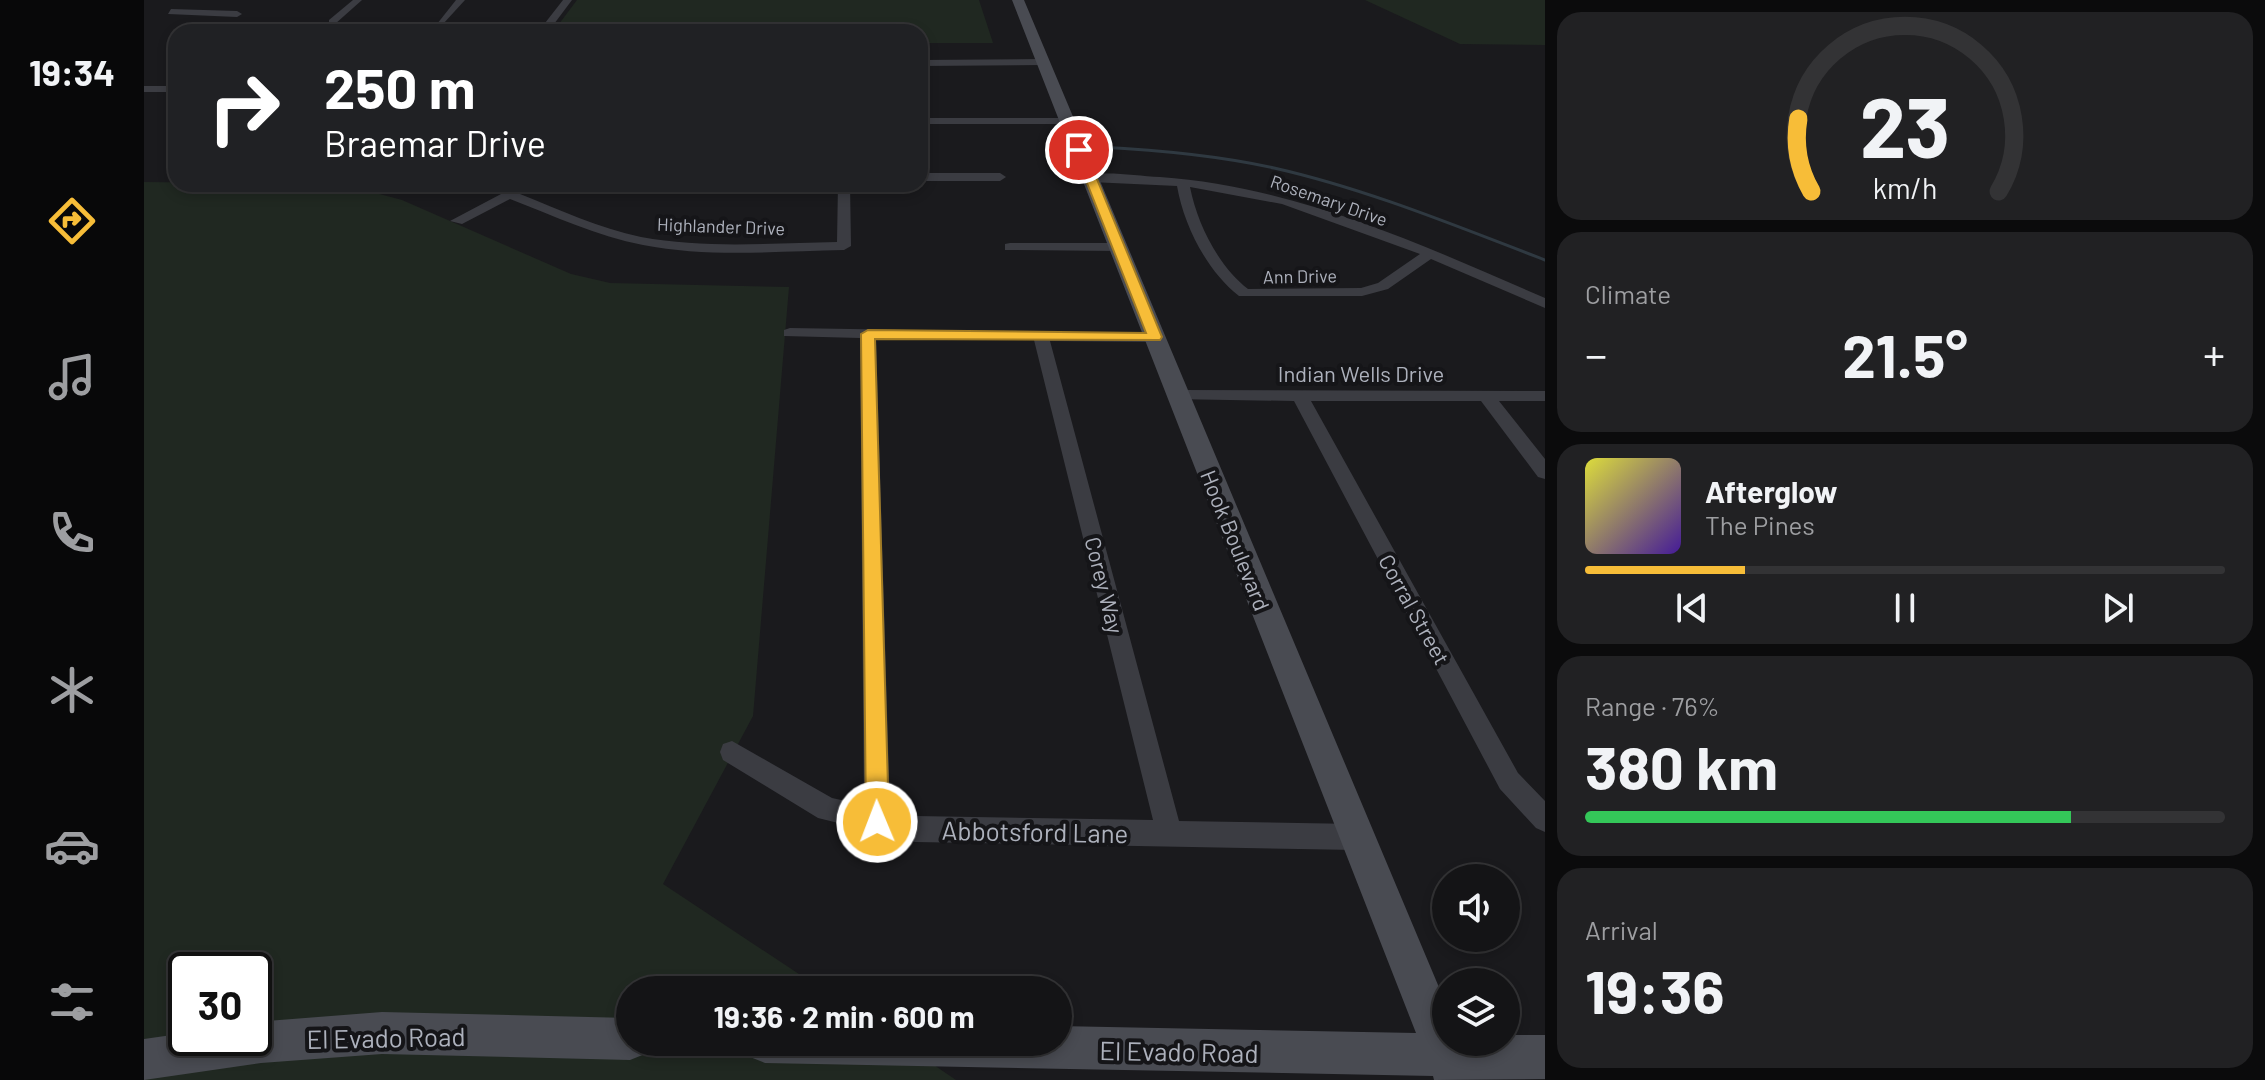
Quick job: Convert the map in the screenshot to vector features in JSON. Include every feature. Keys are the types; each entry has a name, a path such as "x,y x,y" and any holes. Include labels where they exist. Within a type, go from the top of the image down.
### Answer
{"main road":[{"name":"Hook Boulevard","path":"1018,0 1451,1067"},
{"name":"El Evado Road","path":"144,1061 261,1042 382,1033 616,1039"},
{"name":"El Evado Road","path":"1072,1053 1451,1067 1545,1057"}],"street":[{"path":"188,0 171,12 237,14"},
{"path":"332,22 358,0"},
{"path":"440,22 461,0"},
{"path":"549,24 568,0"},
{"path":"928,63 1043,62"},
{"path":"144,89 168,89"},
{"path":"928,121 1067,121"},
{"path":"928,177 1000,177"},
{"name":"Rosemary Drive","path":"1091,178 1183,182 1288,202 1545,303"},
{"name":"Ann Drive","path":"1183,182 1184,200 1226,278 1244,293 1362,292 1383,286 1428,255"},
{"path":"457,221 513,192"},
{"name":"Highlander Drive","path":"509,194 611,234 643,242 688,246 844,246 844,192"},
{"path":"1010,247 1119,247"},
{"path":"790,333 1155,337"},
{"path":"868,334 877,822"},
{"name":"Corey Way","path":"1041,336 1169,833"},
{"name":"Indian Wells Drive","path":"1178,395 1545,396"},
{"name":"Corral Street","path":"1299,395 1509,781 1543,818"},
{"path":"1486,396 1545,472"},
{"name":"Abbotsford Lane","path":"732,752 827,809 915,829 1356,837"}],"shaded area":[{"path":"577,0 979,0 993,43 928,43 928,24 559,24"},
{"path":"1365,0 1545,0 1545,45 1460,44"},
{"path":"144,182 168,182 168,192 372,192 402,200 571,274 610,283 789,287 753,716 663,884 802,976 616,976 616,1056 921,1056 956,1080 144,1080"}],"waterway":[{"path":"1099,147 1209,156 1309,177 1411,209 1545,260"}],"route":[{"path":"877,822 868,334 1155,337 1079,150"}]}
